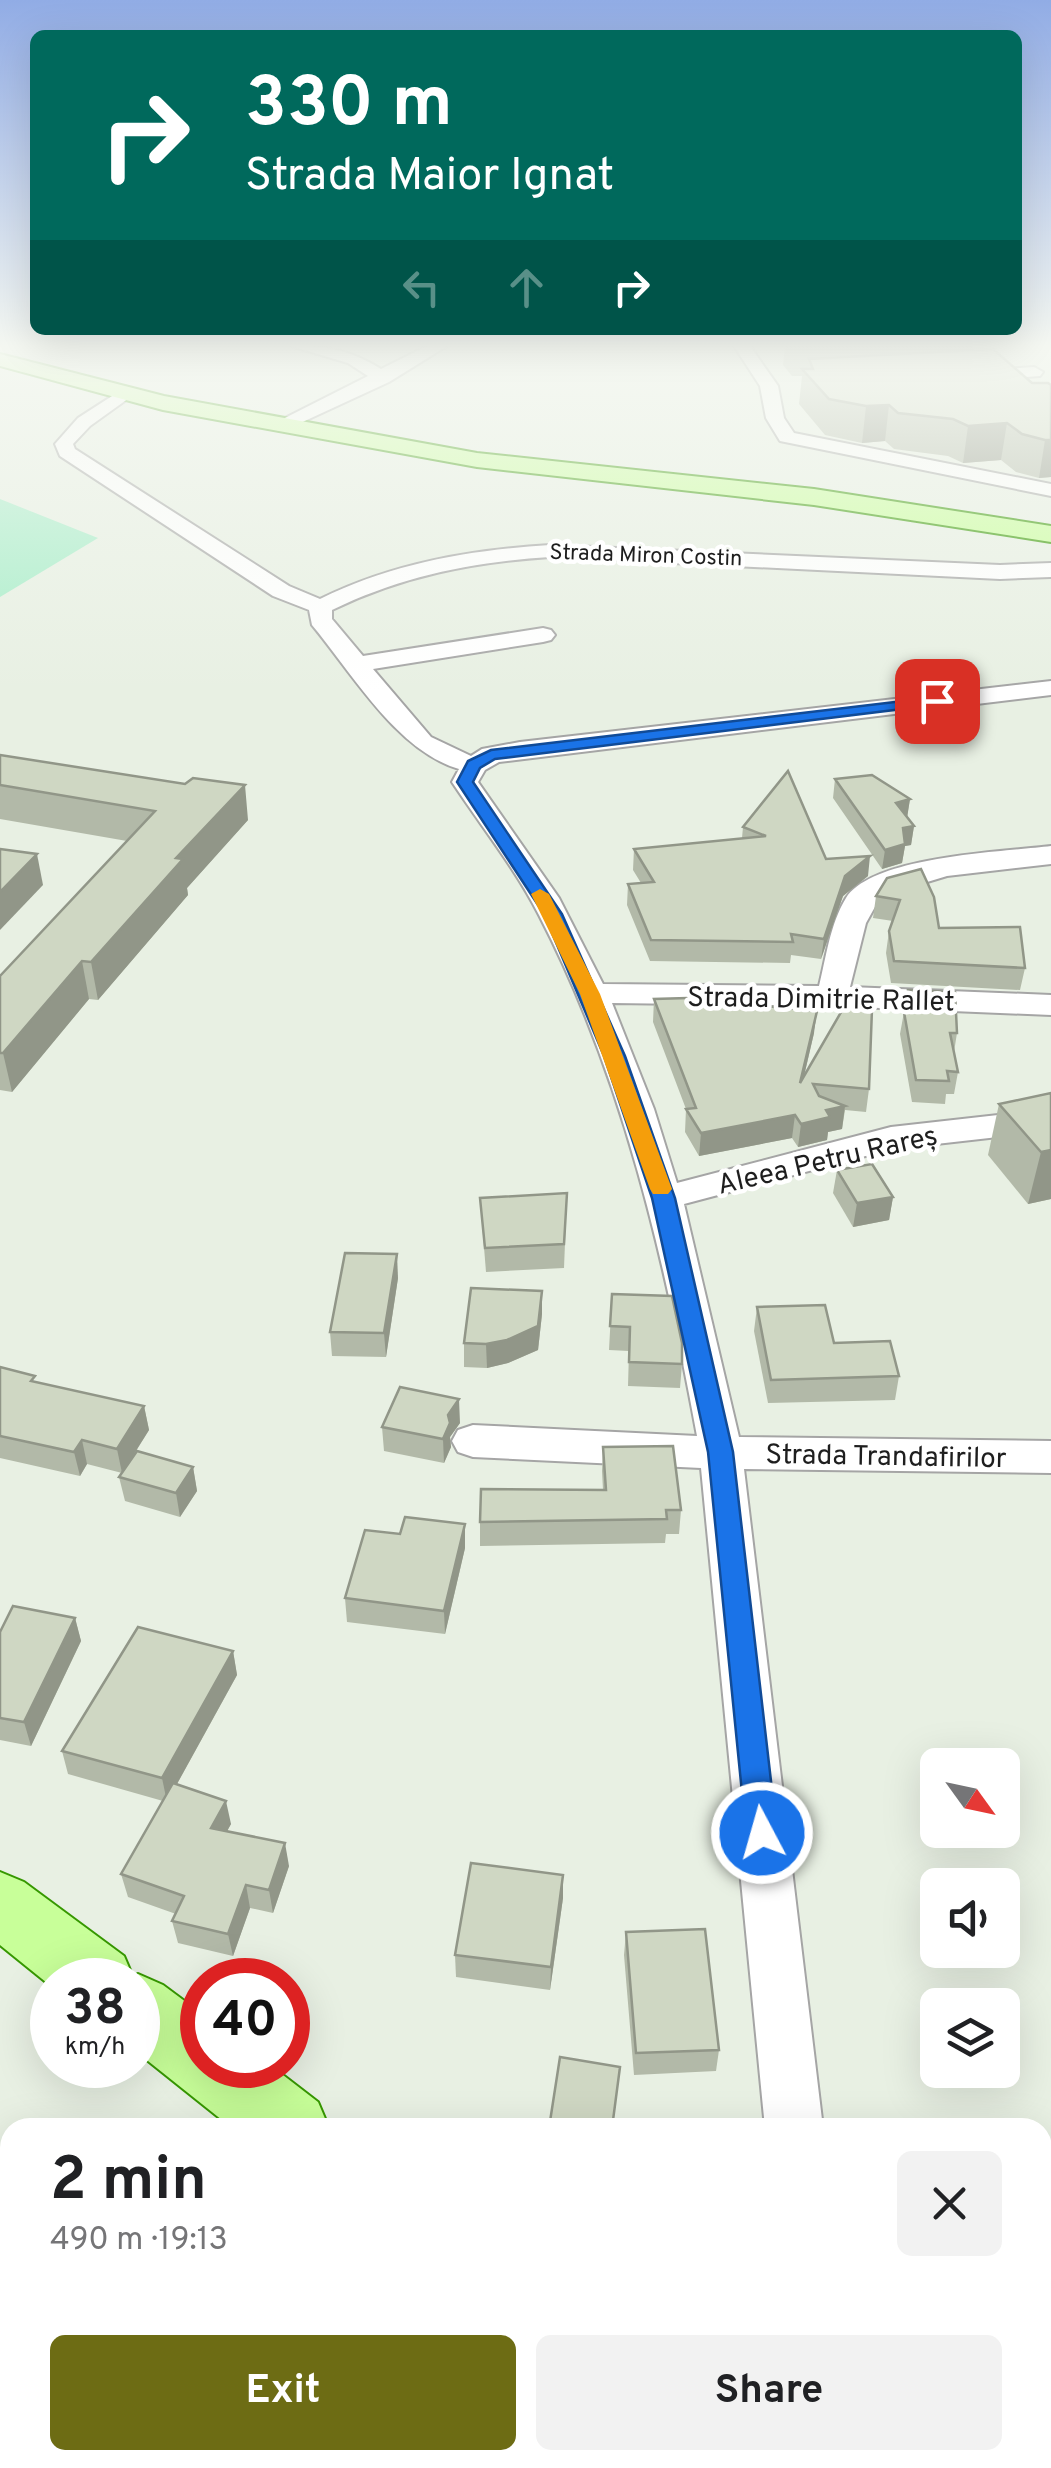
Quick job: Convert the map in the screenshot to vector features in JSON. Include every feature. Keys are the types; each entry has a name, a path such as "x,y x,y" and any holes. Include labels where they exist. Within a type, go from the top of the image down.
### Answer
{"main road":[{"path":"487,461 814,498 1051,534"},
{"path":"0,1904 70,1958"},
{"path":"160,2026 180,2042"},
{"path":"240,2088 279,2118"}],"street":[{"path":"81,461 281,590 321,607 320,620 422,742 446,757 474,765"},
{"path":"907,461 1051,490"},
{"name":"Strada Miron Costin","path":"321,607 432,566 520,551 584,550 1000,572 1051,570"},
{"path":"358,664 543,635"},
{"path":"790,2118 720,1452 664,1198 590,994 553,914 465,782 474,765 491,755 520,750 1051,688"},
{"path":"832,996 860,896 874,884 907,874 1051,855"},
{"name":"Strada Dimitrie Rallet","path":"590,994 832,996 1051,1005"},
{"name":"Aleea Petru Rareș","path":"664,1198 892,1138 1051,1120"},
{"name":"Strada Trandafirilor","path":"473,1441 720,1452 1051,1456"}],"green space":[{"path":"0,499 98,538 0,597"}],"building":[{"path":"0,755 185,784 193,778 245,785 176,858 183,859 91,962 82,961 3,1053 0,976 155,811 0,785"},
{"path":"788,771 826,859 870,856 845,876 824,939 791,934 793,942 651,940 628,884 654,882 634,849 766,836 743,827"},
{"path":"872,775 910,799 896,803 914,826 903,828 905,844 885,850 835,779"},
{"path":"0,849 37,854 0,892"},
{"path":"921,869 934,897 939,928 1020,927 1025,968 894,961 889,931 900,900 876,896 887,878"},
{"path":"908,990 955,992 957,1033 950,1033 958,1072 947,1071 949,1081 916,1080 904,1012 911,1012"},
{"path":"723,997 724,1002 817,1011 800,1083 844,1007 872,1009 869,1089 813,1084 819,1096 845,1106 826,1110 830,1117 801,1124 795,1115 701,1133 686,1109 696,1108 654,999"},
{"path":"1051,1093 1051,1150 1041,1152 999,1104"},
{"path":"872,1164 893,1197 857,1203 837,1170"},
{"path":"567,1193 564,1244 485,1248 480,1198"},
{"path":"345,1253 397,1254 384,1333 330,1332"},
{"path":"471,1288 542,1291 538,1326 507,1340 464,1343"},
{"path":"612,1294 672,1296 682,1343 682,1364 629,1362 630,1327 610,1326"},
{"path":"825,1305 834,1343 890,1341 899,1376 771,1380 757,1307"},
{"path":"0,1367 35,1376 31,1381 144,1406 117,1449 82,1440 74,1452 0,1436"},
{"path":"400,1387 459,1399 448,1415 450,1423 443,1439 382,1427"},
{"path":"673,1446 681,1510 666,1510 667,1519 480,1522 481,1489 606,1490 603,1447"},
{"path":"137,1451 193,1467 176,1493 119,1477"},
{"path":"405,1517 465,1524 444,1611 345,1598 365,1530 400,1534"},
{"path":"13,1606 75,1618 24,1722 0,1718 0,1632"},
{"path":"138,1627 233,1651 162,1778 62,1751"},
{"path":"173,1783 226,1801 211,1828 285,1843 269,1890 246,1885 228,1934 172,1921 184,1896 121,1874"},
{"path":"471,1863 563,1875 551,1967 455,1955"},
{"path":"705,1929 719,2050 636,2053 626,1932"},
{"path":"560,2057 620,2067 613,2118 551,2118"}],"slow traffic":[{"path":"540,894 590,994 661,1189"}],"route":[{"path":"762,1833 720,1452 664,1198 590,994 553,914 465,782 474,765 491,755 520,750 937,701"}]}
